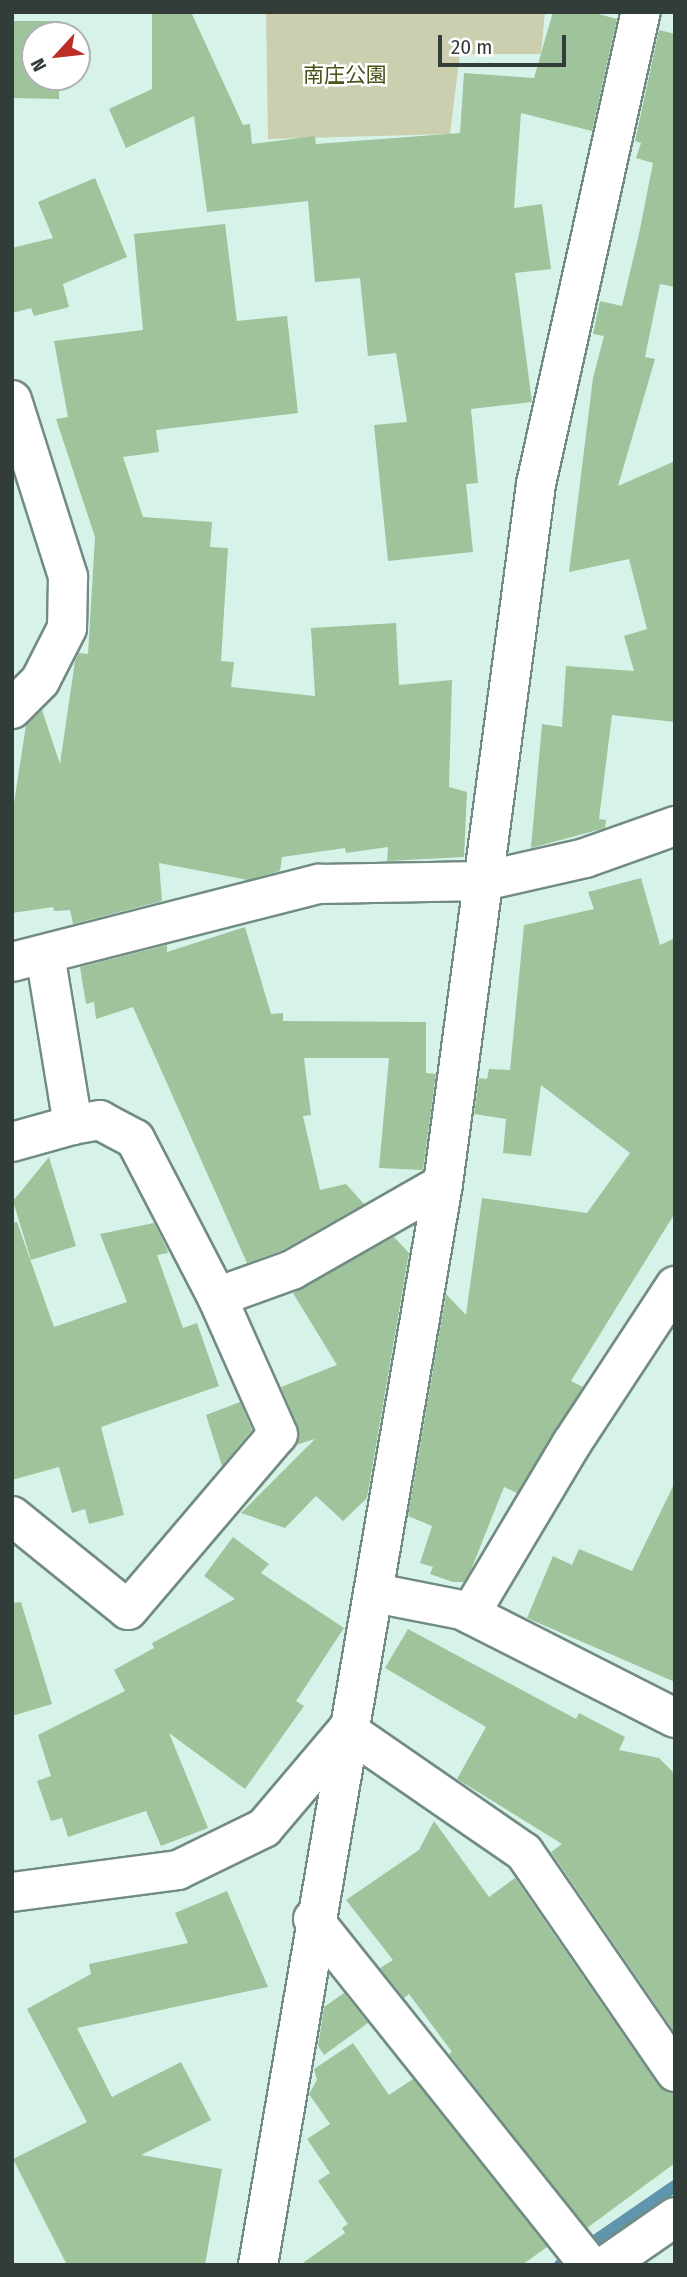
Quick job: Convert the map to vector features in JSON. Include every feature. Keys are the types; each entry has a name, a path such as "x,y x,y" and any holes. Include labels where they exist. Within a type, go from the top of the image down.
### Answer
{"street":[{"path":"258,2265 313,1919 375,1593 443,1184 536,484 641,12"},
{"path":"12,400 68,577 66,628 40,681 12,709"},
{"path":"73,1125 28,958 319,884 484,881 585,858 675,826"},
{"path":"12,1142 100,1120 135,1139 217,1297 278,1434 128,1610 12,1516"},
{"path":"217,1297 292,1270 443,1184"},
{"path":"470,1614 572,1443 675,1286"},
{"path":"375,1593 470,1614 672,1712"},
{"path":"12,1892 178,1870 264,1828 348,1730"},
{"path":"348,1730 524,1852 675,2072"},
{"path":"313,1919 578,2252"},
{"path":"607,2265 675,2217"}],"green space":[{"name":"南庄公園","path":"266,12 545,12 541,54 460,54 450,134 268,139"}],"building":[{"path":"152,12 191,12 243,125 250,124 252,144 315,136 316,144 460,133 464,73 534,78 553,12 591,12 617,19 592,131 521,113 514,208 542,204 551,269 515,273 532,402 471,409 478,483 466,484 473,552 388,561 374,425 407,422 396,353 368,356 360,278 315,282 308,201 207,212 194,116 126,148 109,109 152,89"},
{"path":"12,21 21,21 21,91 59,91 59,99 12,98"},
{"path":"659,30 675,34 675,287 660,284 645,357 655,359 618,486 675,461 675,722 612,715 599,819 606,820 605,828 531,848 542,724 562,727 566,666 634,671 624,636 647,629 629,559 569,572 593,378 604,336 593,334 600,301 622,306 653,163 636,158 641,143 635,141"},
{"path":"95,178 127,257 63,284 69,307 34,316 31,308 12,313 12,248 53,238 38,202"},
{"path":"225,224 237,321 287,316 298,413 156,430 159,452 123,457 143,517 212,522 210,547 228,548 221,661 234,662 231,687 315,696 311,628 396,623 399,685 452,680 449,787 467,792 464,857 387,861 388,847 346,853 345,848 282,857 280,871 248,880 159,863 162,901 73,924 70,910 54,911 53,907 12,913 12,816 26,725 42,710 60,764 75,661 79,653 88,654 95,537 56,419 68,417 54,341 143,330 134,234"},
{"path":"641,878 660,945 675,938 675,1213 571,1381 583,1387 517,1493 504,1487 471,1570 464,1582 453,1582 430,1574 433,1567 420,1563 432,1526 408,1516 446,1294 466,1315 482,1198 587,1213 630,1153 541,1085 531,1156 503,1153 506,1119 474,1114 479,1078 487,1079 489,1069 510,1070 524,925 594,909 588,892"},
{"path":"245,927 271,1014 283,1013 283,1021 426,1022 426,1073 436,1074 423,1170 379,1168 389,1058 304,1058 311,1115 303,1116 320,1190 346,1184 364,1204 283,1250 247,1263 133,1007 96,1019 94,1002 86,1004 80,967 167,945 167,952"},
{"path":"49,1157 76,1246 31,1260 13,1201"},
{"path":"17,1222 54,1327 127,1302 100,1234 154,1223 168,1253 157,1255 183,1328 197,1323 219,1386 101,1427 124,1515 89,1524 85,1509 72,1513 59,1467 12,1480 12,1223"},
{"path":"394,1237 409,1253 367,1498 343,1521 316,1496 285,1528 241,1513 315,1439 296,1445 298,1426 281,1387 337,1365 293,1293"},
{"path":"240,1402 252,1430 222,1466 206,1415"},
{"path":"675,1482 675,1682 527,1618 553,1556 572,1565 579,1549 632,1571"},
{"path":"233,1537 269,1564 261,1573 344,1628 296,1701 304,1706 245,1789 169,1733 208,1828 161,1846 146,1811 68,1837 62,1818 51,1821 37,1781 51,1776 38,1735 125,1691 114,1670 154,1648 152,1643 235,1599 204,1576"},
{"path":"21,1602 52,1704 12,1716 12,1603"},
{"path":"408,1629 576,1719 579,1713 625,1737 619,1750 659,1758 675,1774 675,2033 551,1852 562,1844 457,1779 486,1727 385,1668"},
{"path":"434,1821 489,1897 515,1878 657,2084 675,2094 675,2163 587,2228 449,2054 452,2052 409,1994 404,1998 380,1968 393,1960 346,1900 419,1850"},
{"path":"227,1891 268,1987 77,2028 112,2097 181,2062 211,2120 141,2155 222,2169 205,2265 67,2265 13,2159 87,2122 27,2009 91,1974 89,1964 188,1943 175,1913"},
{"path":"344,1993 368,2023 324,2055 318,2046 324,2007"},
{"path":"353,2043 389,2095 413,2079 547,2247 522,2265 300,2265 345,2233 342,2228 348,2224 318,2181 330,2173 307,2139 330,2124 309,2094 317,2080 314,2069"}],"waterway":[{"path":"560,2265 675,2186"}]}
